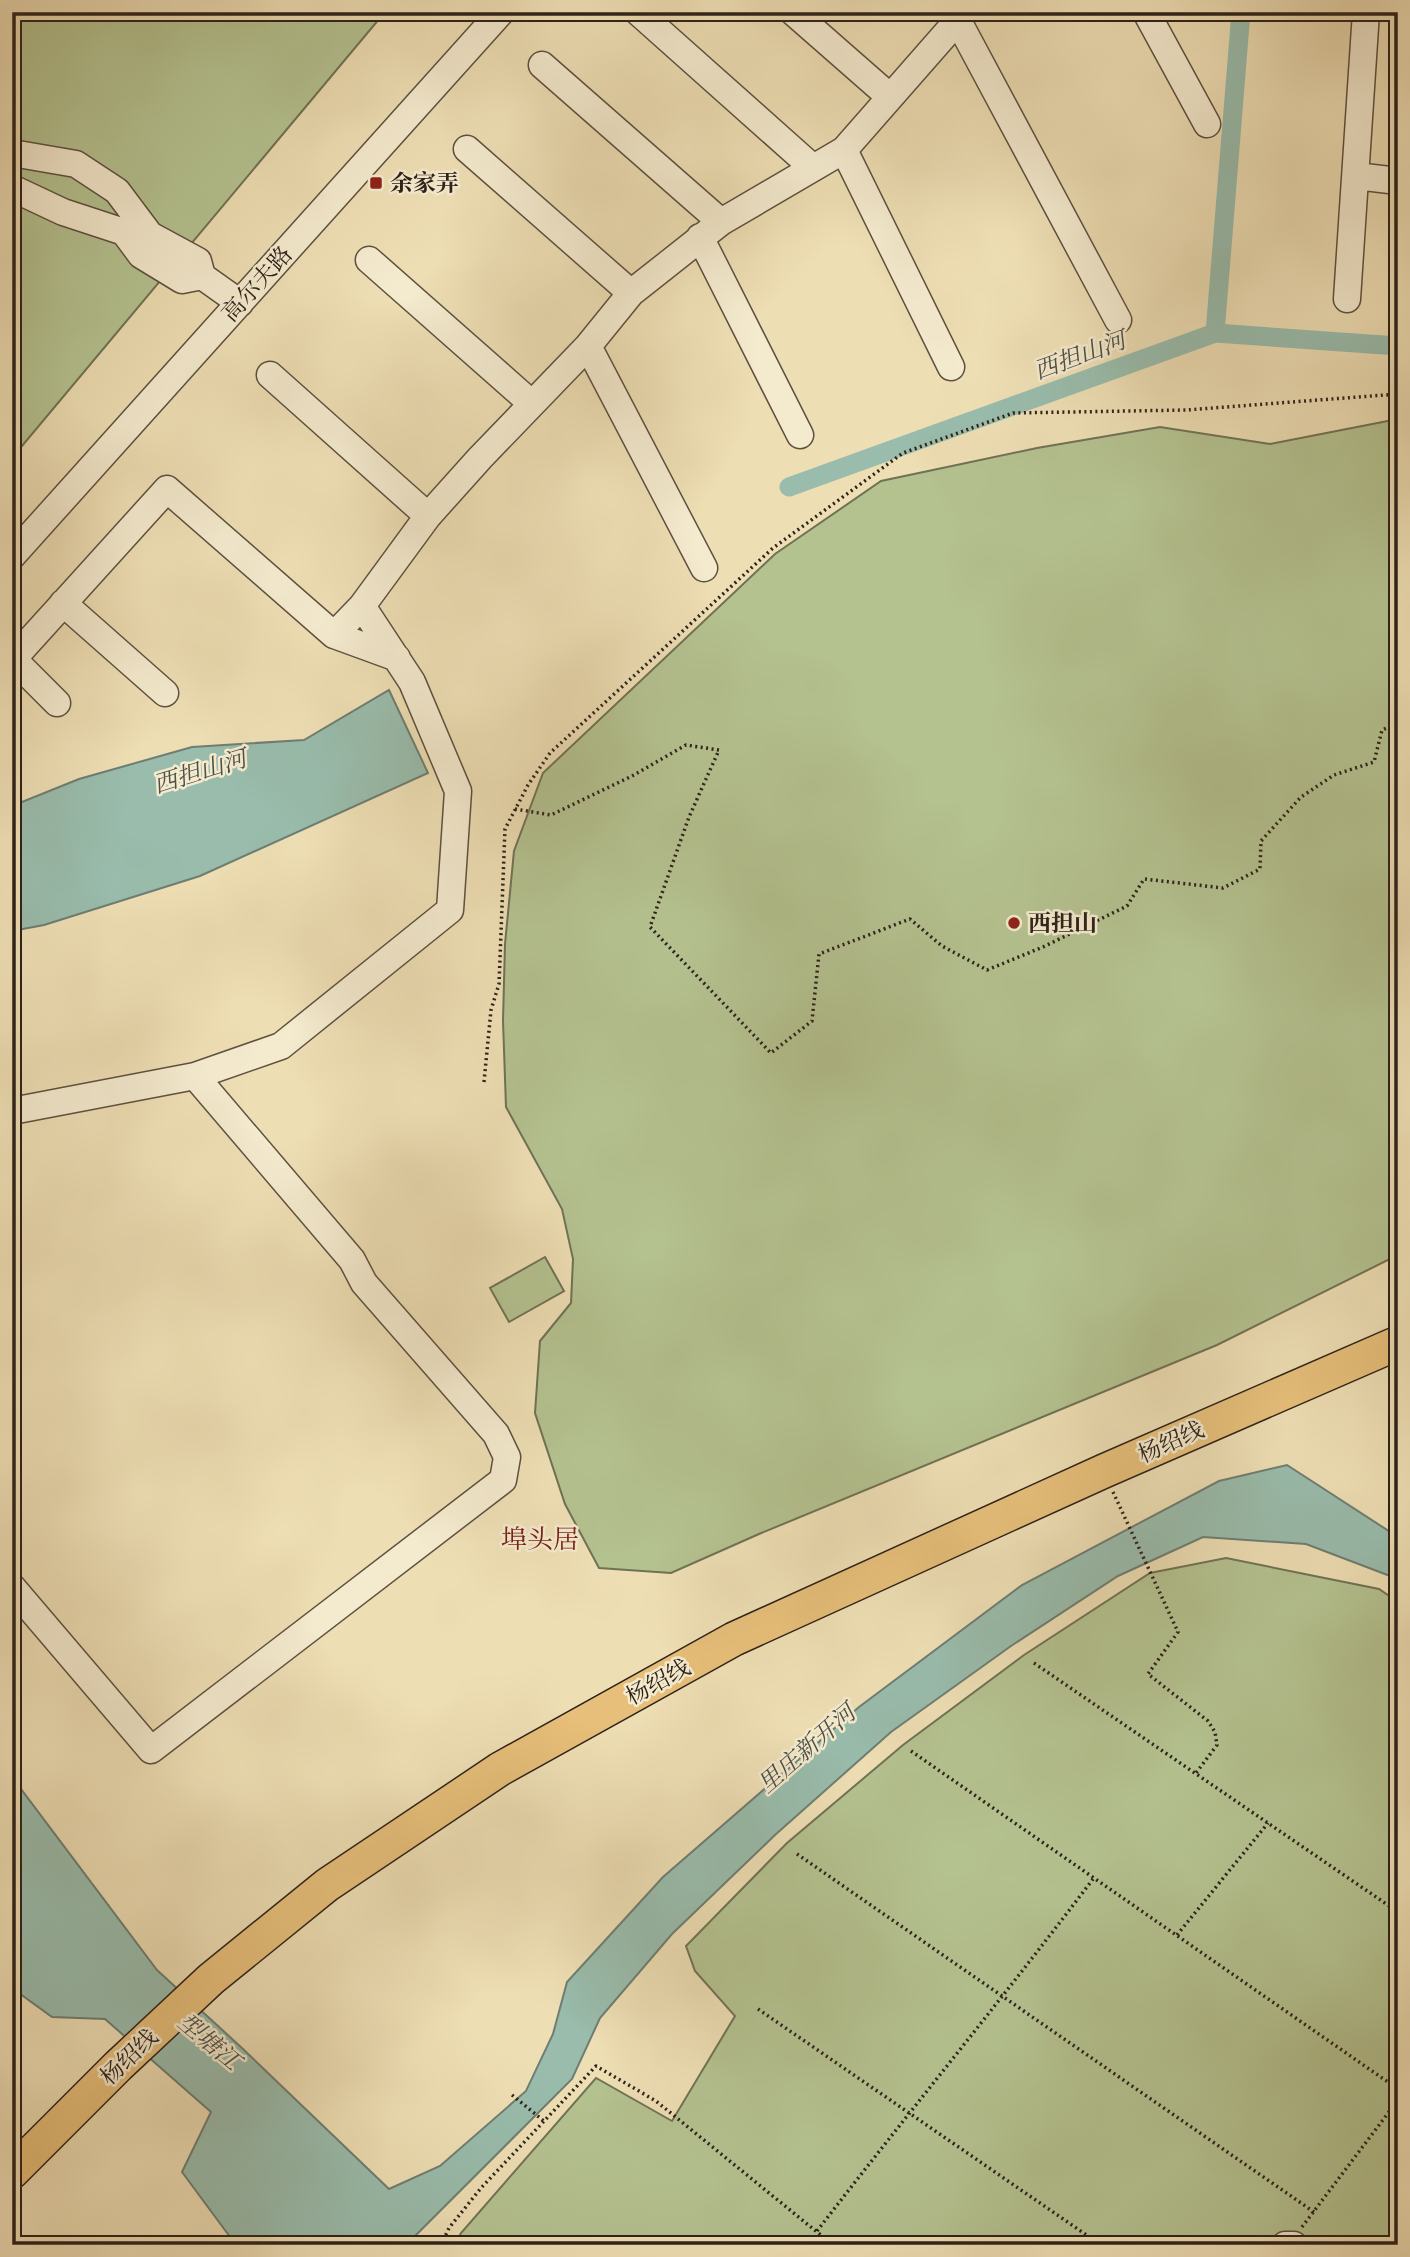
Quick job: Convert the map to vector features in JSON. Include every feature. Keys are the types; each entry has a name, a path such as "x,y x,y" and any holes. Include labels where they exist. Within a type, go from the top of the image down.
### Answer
{"main road":[{"name":"杨绍线","path":"12,2172 118,2066 211,1979 327,1885 500,1769 734,1639 1104,1471 1398,1343"}],"street":[{"name":"高尔夫路","path":"12,556 501,12"},
{"path":"638,12 812,167"},
{"path":"793,12 890,97"},
{"path":"1146,12 1207,124"},
{"path":"1347,299 1366,12"},
{"path":"334,635 362,606 428,516 587,346 631,293 710,230 844,150 957,15 1118,320"},
{"path":"542,65 710,230 800,435"},
{"path":"467,149 631,293"},
{"path":"844,150 951,367"},
{"path":"12,153 76,164 117,191 150,235 198,261 202,276 240,303"},
{"path":"1356,176 1398,181"},
{"path":"12,188 63,212 124,232 141,255 182,280 202,276"},
{"path":"369,260 531,403"},
{"path":"587,346 704,568"},
{"path":"270,375 428,516"},
{"path":"57,703 13,659 167,489 334,635 397,658"},
{"path":"63,603 165,693"},
{"path":"12,1111 195,1076 281,1046 450,910 458,791 412,682 362,606"},
{"path":"12,1587 151,1750 503,1480 507,1457 496,1434 364,1283 352,1260 195,1076"}],"path":[{"path":"484,1082 492,1010 499,984 505,829 515,809 550,753 773,548 903,453 1013,413 1186,410 1398,394"},
{"path":"515,809 551,815 632,776 686,745 719,750 689,817 650,927 771,1054 812,1021 819,954 910,919 942,946 987,970 1043,947 1127,906 1144,879 1223,888 1260,869 1261,841 1301,797 1334,775 1374,762 1382,730 1398,723"},
{"path":"1104,1471 1178,1632 1148,1674 1208,1721 1215,1732 1217,1745 1195,1774"},
{"path":"1034,1663 1398,1912"},
{"path":"911,1751 1398,2089"},
{"path":"1177,1935 1268,1823"},
{"path":"797,1854 1314,2212"},
{"path":"817,2231 909,2112 1003,1998 1093,1879"},
{"path":"758,2009 1101,2245"},
{"path":"441,2245 449,2228 481,2188 596,2066 656,2101 834,2245"},
{"path":"512,2095 545,2122"},
{"path":"1289,2244 1398,2100"}],"green space":[{"path":"12,12 385,12 12,458"},
{"path":"1398,419 1398,1255 1217,1345 671,1573 599,1568 565,1504 535,1413 540,1341 571,1303 573,1259 562,1209 506,1107 503,1021 505,944 514,851 543,773 775,554 881,481 1037,448 1160,427 1270,444"},
{"path":"545,1257 564,1291 509,1322 490,1288"},
{"path":"1226,1558 1379,1589 1398,1602 1398,2245 1316,2245 1309,2239 1288,2233 1267,2245 454,2245 461,2233 596,2078 672,2121 735,2016 695,1971 686,1946 787,1843 903,1745 1024,1655 1150,1573"}],"water":[{"path":"389,690 428,773 200,876 44,925 12,931 12,801 22,802 79,779 192,747 304,740"},
{"name":"型塘江","path":"1287,1465 1398,1537 1398,1579 1306,1544 1203,1537 1118,1576 1011,1646 891,1732 775,1835 672,1934 600,2018 572,2079 416,2235 413,2245 236,2245 182,2172 211,2112 105,2019 52,2017 12,1988 12,1777 157,1970 389,2189 440,2166 526,2091 553,2034 567,1982 663,1877 859,1707 1022,1585 1219,1481"}],"waterway":[{"path":"1215,333 1241,12"},
{"name":"西担山河","path":"789,487 1215,333 1398,346"}],"place":[{"name":"余家弄","path":"376,183"},
{"name":"西担山","path":"1014,923"}],"district":[{"name":"埠头居","path":"540,1540"}],"water label":[{"name":"里庄新开河","path":"807,1749"}]}
